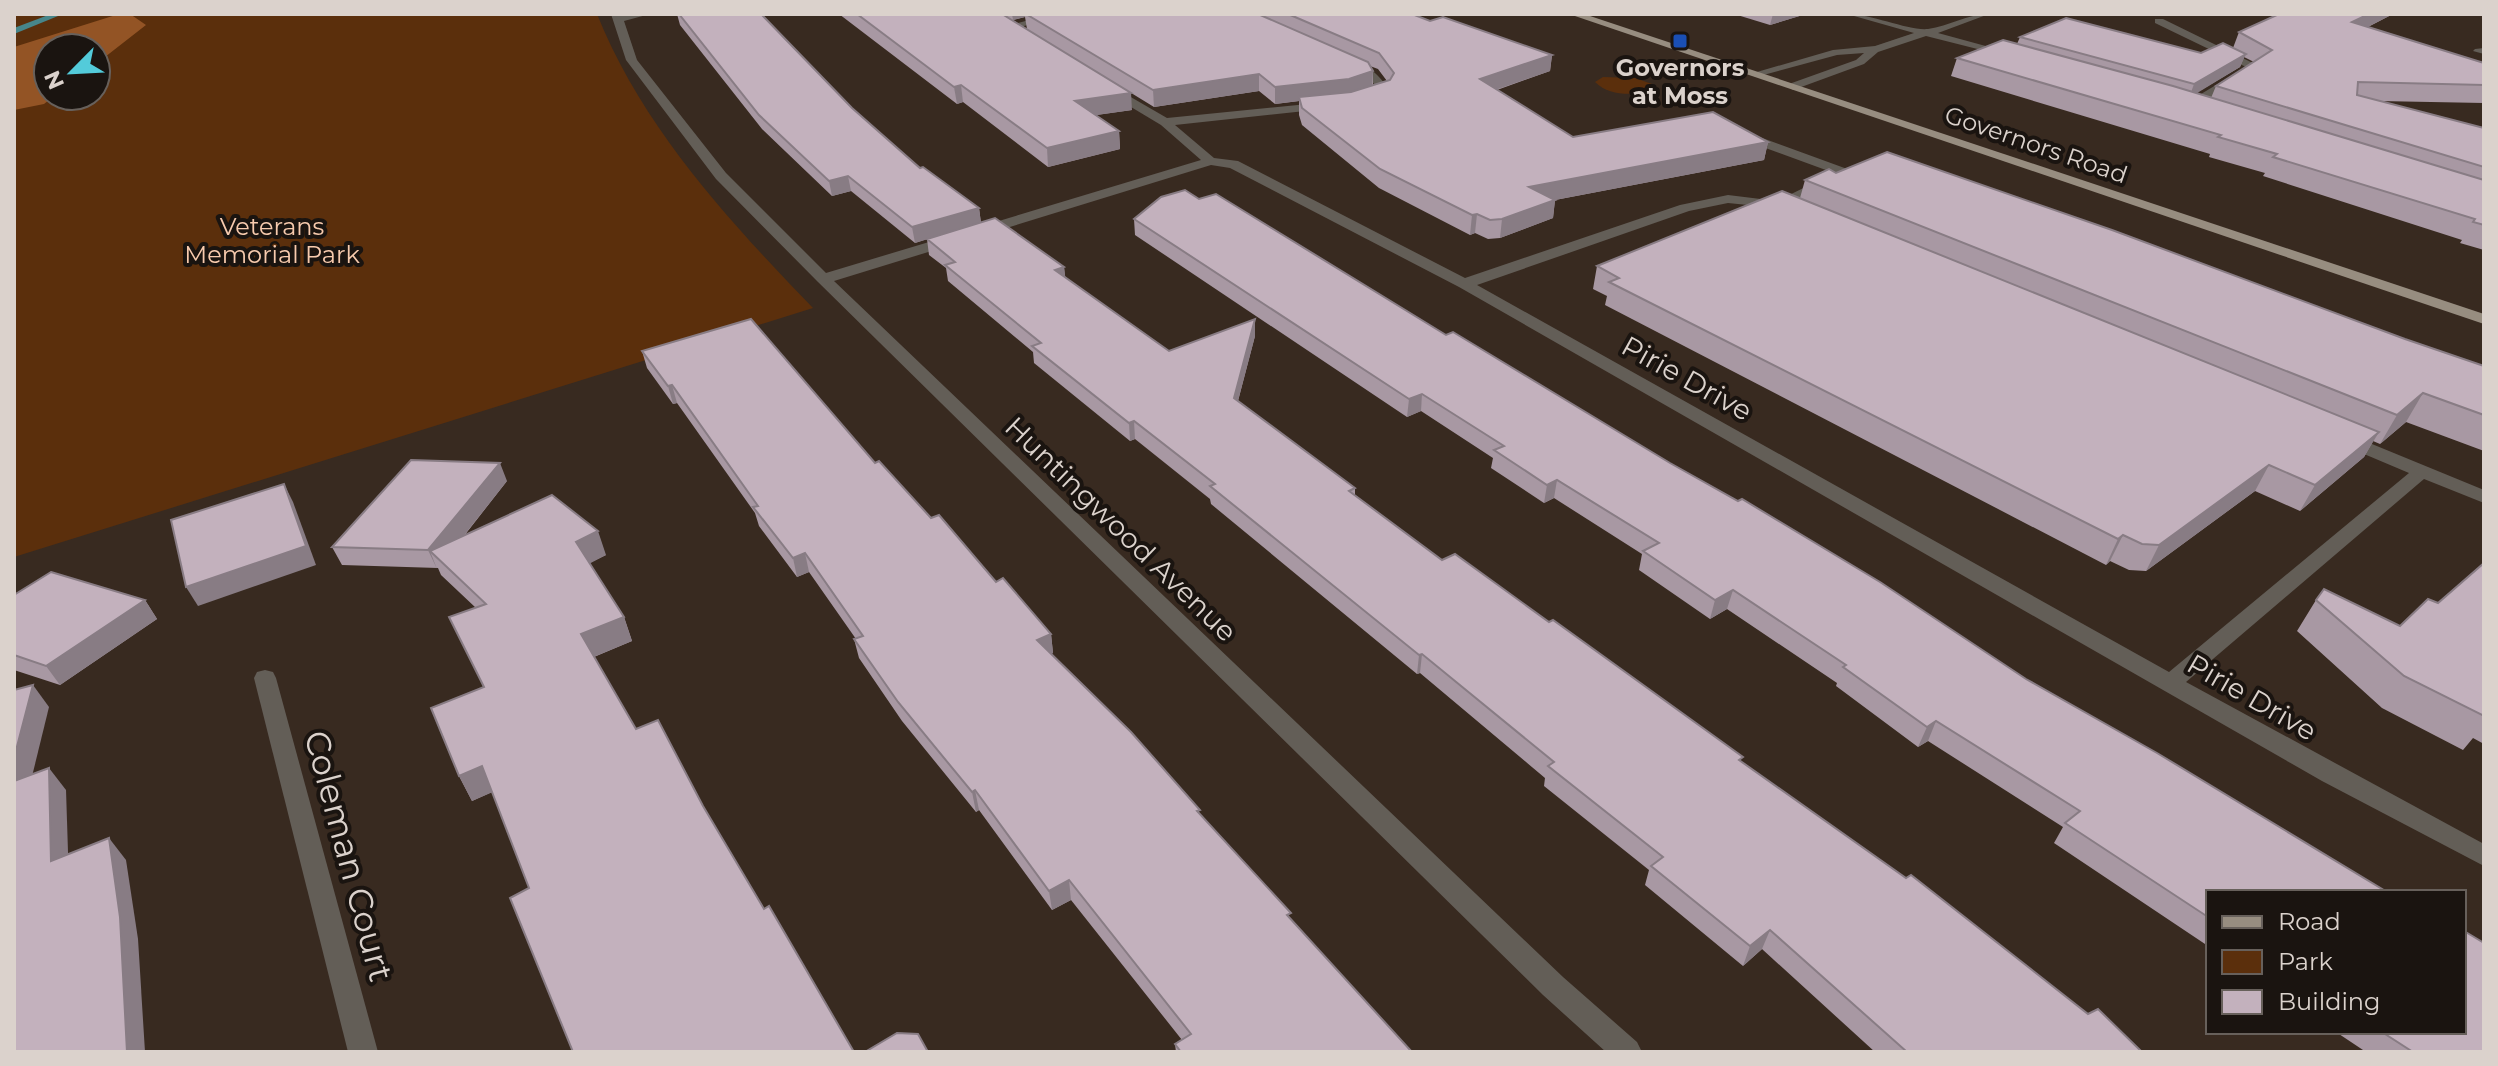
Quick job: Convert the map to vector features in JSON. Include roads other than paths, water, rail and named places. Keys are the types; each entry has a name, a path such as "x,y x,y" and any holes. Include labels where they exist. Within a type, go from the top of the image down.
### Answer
{"main road":[{"name":"Governors Road","path":"1574,14 2484,319"}],"street":[{"path":"617,16 645,14"},
{"path":"1024,34 1006,23 1066,14"},
{"path":"1852,14 1929,31 2026,59"},
{"path":"1756,74 1837,52 1876,49 1984,14"},
{"name":"Huntingwood Avenue","path":"617,16 632,60 721,176 823,279 1553,986 1627,1052"},
{"path":"2159,21 2255,67 2190,106"},
{"path":"1793,86 1860,62 1876,49"},
{"path":"1332,56 1373,74 1384,91 1350,102"},
{"path":"1099,82 1165,122 1210,161"},
{"path":"2175,101 2204,110"},
{"path":"1165,122 1335,104"},
{"path":"1464,284 1685,208 1728,199 1788,208 1845,173 1730,130"},
{"path":"823,279 1210,161"},
{"name":"Pirie Drive","path":"1210,161 1233,164 1277,184 1464,284 2331,774 2484,856"},
{"path":"2335,435 2484,497"},
{"path":"2170,683 2422,471"},
{"name":"Coleman Court","path":"265,678 363,1052"}],"waterway":[{"path":"14,31 59,14"}],"place":[{"name":"Governors at Moss","path":"1680,41"}],"park label":[{"name":"Veterans Memorial Park","path":"272,241"}]}
